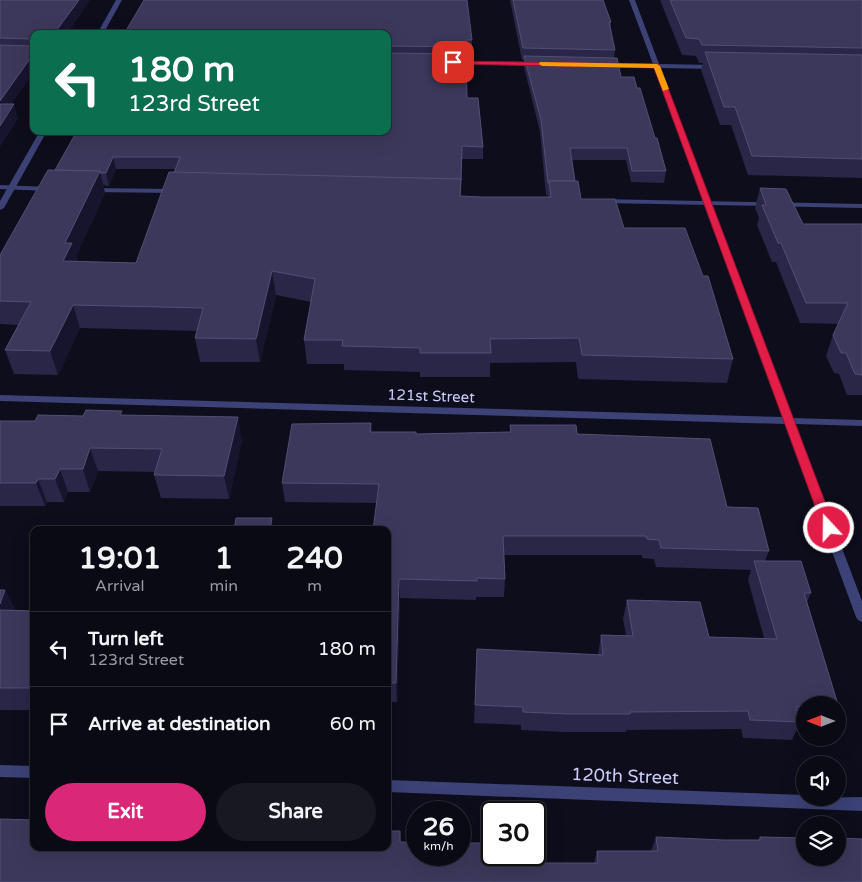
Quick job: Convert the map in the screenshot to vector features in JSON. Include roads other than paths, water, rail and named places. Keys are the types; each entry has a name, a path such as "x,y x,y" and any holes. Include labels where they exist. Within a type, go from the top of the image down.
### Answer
{"street":[{"path":"102,30 119,0"},
{"path":"632,0 862,617"},
{"path":"442,62 546,64"},
{"path":"594,65 724,67"},
{"path":"0,208 42,135"},
{"path":"0,187 59,189"},
{"path":"79,189 179,192"},
{"path":"598,201 862,206"},
{"name":"121st Street","path":"0,398 862,423"},
{"path":"0,771 30,772"},
{"name":"120th Street","path":"391,786 862,804"}]}
